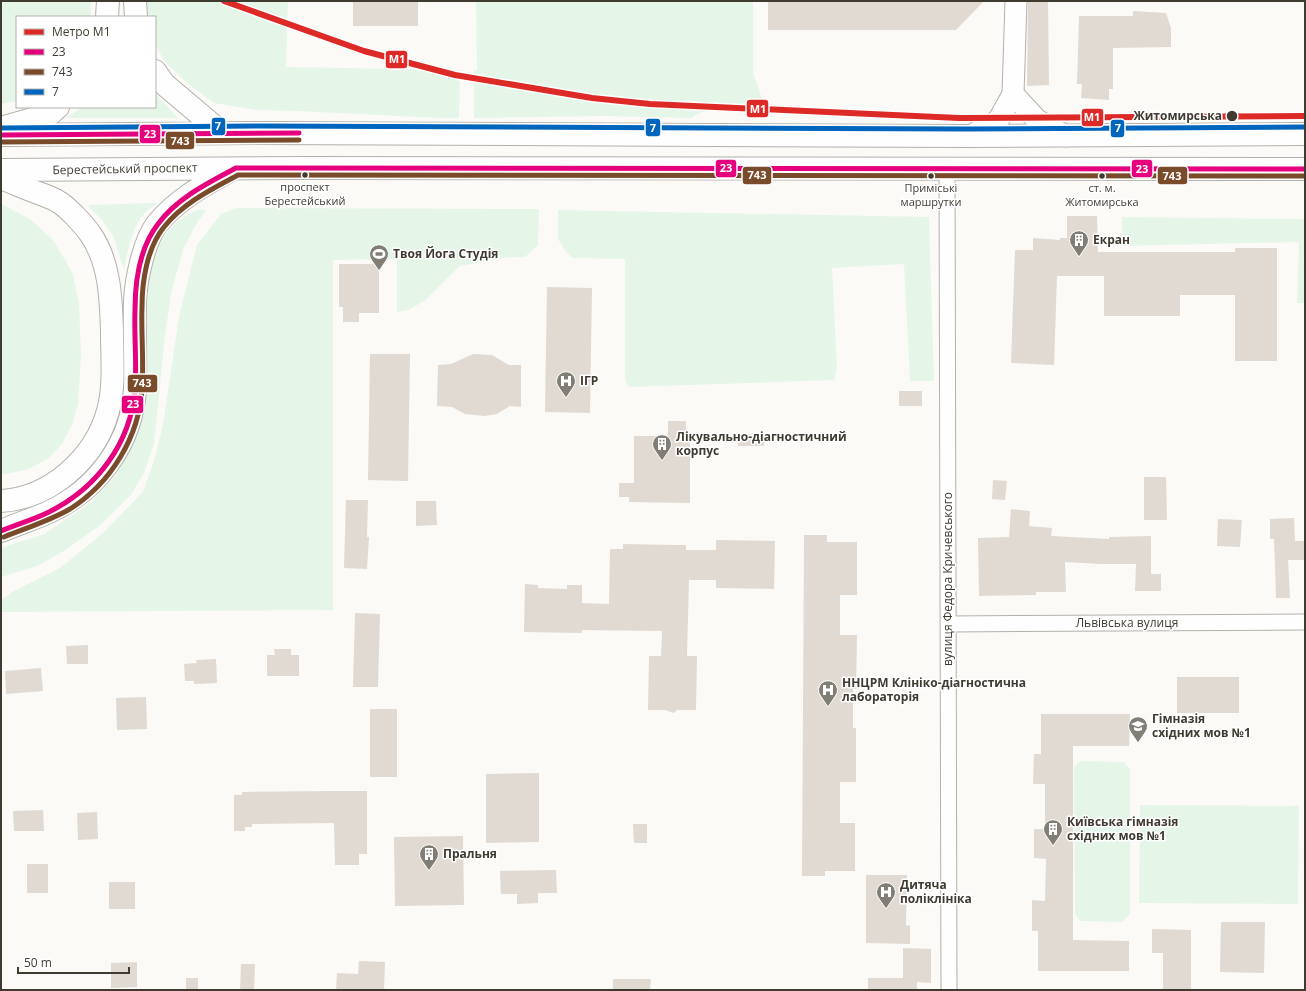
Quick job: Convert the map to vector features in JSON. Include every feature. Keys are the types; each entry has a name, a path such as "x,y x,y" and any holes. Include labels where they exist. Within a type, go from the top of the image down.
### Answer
{"main road":[{"path":"107,16 108,1"},
{"path":"135,1 136,16"},
{"path":"156,72 164,84 222,133"},
{"path":"1,128 50,114 57,108"},
{"path":"1,134 222,133 970,136 1305,134"},
{"path":"1,531 49,512 76,497 96,479 112,459 125,436 132,414 135,390 136,290 140,267 147,245 156,225 172,208 201,187 236,168"},
{"name":"Берестейський проспект","path":"1,170 236,168 1305,169"},
{"path":"1,178 58,201 75,216 91,235 100,253 106,272 111,297 112,383 108,410 100,431 89,450 74,468 54,483 33,494 1,501"}],"street":[{"path":"970,136 998,121 1013,94 1016,1"},
{"path":"1013,94 1037,120 1066,136"},
{"name":"вулиця Федора Кричевського","path":"947,168 949,990"},
{"name":"Львівська вулиця","path":"948,624 1305,622"}],"green space":[{"path":"1,1 91,1 91,16 16,16 16,101 1,104"},
{"path":"145,1 288,1 286,67 460,70 459,118 256,110 214,103 188,84 164,61 156,46 156,16 146,16"},
{"path":"476,1 753,1 753,72 765,108 737,107 717,109 698,114 691,118 604,116 474,118 474,70 477,70"},
{"path":"156,94 178,118 66,118 81,108 156,108"},
{"path":"157,203 140,219 133,232 124,270 114,238 102,220 87,205"},
{"path":"1,204 30,219 54,241 73,274 79,305 81,355 78,404 72,425 62,444 49,458 29,469 1,475"},
{"path":"236,208 539,209 538,245 525,257 333,260 333,610 1,612 1,600 12,592 60,568 103,533 143,492 154,461 163,425 179,317 197,245 221,214"},
{"path":"202,209 206,211 198,221 184,247 171,293 154,444 144,473 131,495 98,527 64,551 37,566 1,577 1,548 44,534 89,504 115,476 132,445 139,418 144,289 153,258 164,236 177,222 192,212"},
{"path":"558,210 929,217 934,381 910,381 904,264 832,268 837,367 834,380 629,387 625,380 625,259 572,258 558,239"},
{"path":"1122,217 1305,219 1305,303 1297,303 1299,242 1122,246"},
{"path":"510,257 460,266 424,301 408,310 397,312 397,259"},
{"path":"1080,761 1124,762 1130,769 1130,914 1122,922 1080,921 1075,914 1074,767"},
{"path":"1140,805 1299,806 1298,904 1139,903"}],"building":[{"path":"353,1 418,1 418,26 353,26"},
{"path":"768,1 984,1 956,30 768,30"},
{"path":"1028,1 1048,1 1049,85 1027,86"},
{"path":"1133,11 1166,13 1171,28 1171,47 1113,48 1113,89 1109,89 1109,100 1081,98 1082,84 1077,84 1079,16 1133,16"},
{"path":"1067,216 1097,216 1098,252 1235,252 1235,248 1277,248 1277,361 1235,361 1235,295 1180,295 1180,316 1104,316 1104,276 1057,276 1054,365 1011,363 1015,250 1033,250 1033,238 1060,240 1060,238 1067,238"},
{"path":"339,264 379,264 379,313 359,313 359,322 343,322 343,307 339,307"},
{"path":"547,287 592,288 590,413 545,412"},
{"path":"370,354 410,354 408,481 368,480"},
{"path":"473,354 492,355 509,365 521,365 521,407 510,406 497,414 484,416 465,414 452,407 437,406 438,365 451,364"},
{"path":"899,391 922,391 922,406 899,406"},
{"name":"Лікувально-діагностичний корпус","path":"668,421 686,421 686,439 690,439 690,503 629,502 629,497 619,497 619,483 634,483 634,436 668,436"},
{"path":"738,434 764,435 764,446 738,446"},
{"path":"1144,477 1166,477 1167,520 1144,520"},
{"path":"993,480 1007,481 1005,500 992,499"},
{"path":"346,500 368,500 367,537 369,537 367,569 344,568"},
{"path":"416,501 436,501 437,525 416,526"},
{"path":"1011,509 1030,511 1029,526 1052,528 1051,536 1109,539 1109,537 1151,536 1151,574 1161,574 1161,591 1135,591 1136,564 1065,562 1066,592 1036,592 1036,595 979,596 978,538 1009,537"},
{"path":"1294,518 1295,541 1305,541 1305,560 1288,560 1290,598 1276,598 1274,539 1270,539 1270,519"},
{"path":"1218,519 1242,520 1240,547 1217,546"},
{"name":"ННЦРМ Клініко-діагностична лабораторія","path":"804,535 827,535 827,542 857,542 857,595 840,595 840,635 857,635 856,689 853,689 853,728 856,728 856,782 840,782 840,823 855,823 855,871 825,871 825,876 802,876"},
{"path":"716,540 775,541 774,589 716,588 716,580 689,580 687,656 697,656 696,710 677,710 674,713 665,710 648,710 649,656 661,656 662,631 582,630 582,633 524,632 525,584 538,585 538,588 567,589 567,585 582,585 582,603 609,604 610,549 623,549 623,544 686,545 686,550 716,550"},
{"path":"355,613 380,614 378,687 353,687"},
{"path":"88,645 88,664 67,664 66,646"},
{"path":"274,649 291,649 291,655 299,655 299,676 267,676 267,655 275,655"},
{"path":"216,659 217,683 194,684 194,681 185,681 184,664 197,663 196,660"},
{"path":"41,668 43,691 6,694 5,671"},
{"path":"1177,677 1239,677 1239,713 1177,713"},
{"path":"146,697 147,729 117,730 116,698"},
{"path":"370,709 397,709 397,777 370,777"},
{"name":"Київська гімназія східних мов №1","path":"1041,714 1130,714 1129,746 1073,746 1073,940 1129,941 1129,971 1038,971 1038,931 1032,931 1032,900 1045,901 1046,859 1034,858 1034,829 1045,829 1045,784 1033,784 1034,754 1041,754"},
{"path":"539,773 539,842 486,843 486,774"},
{"path":"367,791 367,854 359,854 359,865 335,865 334,823 252,824 252,827 245,827 245,831 234,831 234,795 242,795 242,792"},
{"path":"43,810 44,831 14,831 13,811"},
{"path":"97,812 98,839 78,840 77,813"},
{"path":"633,824 647,824 647,843 634,843"},
{"name":"Пральня","path":"463,836 464,905 395,906 394,837"},
{"path":"27,864 48,864 48,893 27,893"},
{"path":"556,870 557,893 538,893 538,903 517,904 517,894 501,894 500,871"},
{"name":"Дитяча поліклініка","path":"866,875 907,875 906,926 910,925 910,944 866,943"},
{"path":"109,882 135,882 135,909 109,909"},
{"path":"1221,922 1265,922 1264,973 1220,972"},
{"path":"1152,929 1191,930 1191,990 1163,990 1163,953 1152,953"},
{"path":"903,948 931,949 931,983 917,982 917,990 868,990 868,978 903,978"},
{"path":"359,961 385,962 384,990 336,990 337,973 358,974"},
{"path":"137,962 137,987 111,988 111,963"},
{"path":"241,964 255,964 254,990 240,990"},
{"path":"186,978 198,978 198,990 186,990"},
{"path":"613,979 651,979 650,990 613,990"}],"metro line":[{"name":"M1","path":"224,1 364,51 455,75 592,98 650,104 959,118 1305,116"}],"transit line":[{"name":"7","path":"1,128 259,126 967,129 1305,127"},
{"name":"23","path":"1,135 299,133"},
{"name":"743","path":"1,142 299,140"},
{"name":"23","path":"1,531 43,515 66,502 96,477 108,462 119,445 127,428 132,409 136,379 135,299 140,265 147,243 158,224 174,206 215,179 236,168 1305,169"},
{"name":"743","path":"4,537 46,521 70,509 98,486 120,457 129,441 140,407 143,379 142,297 144,276 153,245 164,227 180,211 198,197 238,175 1305,176"}],"place":[{"name":"Житомирська","path":"1232,116"},
{"name":"проспект Берестейський","path":"305,175"},
{"name":"Приміські маршрутки","path":"931,176"},
{"name":"ст. м. Житомирська","path":"1102,176"},
{"name":"Екран","path":"1079,257"},
{"name":"Твоя Йога Студiя","path":"379,271"},
{"name":"ІГР","path":"566,398"},
{"name":"Лікувально-діагностичний корпус","path":"662,461"},
{"name":"ННЦРМ Клініко-діагностична лабораторія","path":"828,707"},
{"name":"Гімназія східних мов №1","path":"1138,743"},
{"name":"Київська гімназія східних мов №1","path":"1053,846"},
{"name":"Пральня","path":"429,871"},
{"name":"Дитяча поліклініка","path":"886,909"}]}
